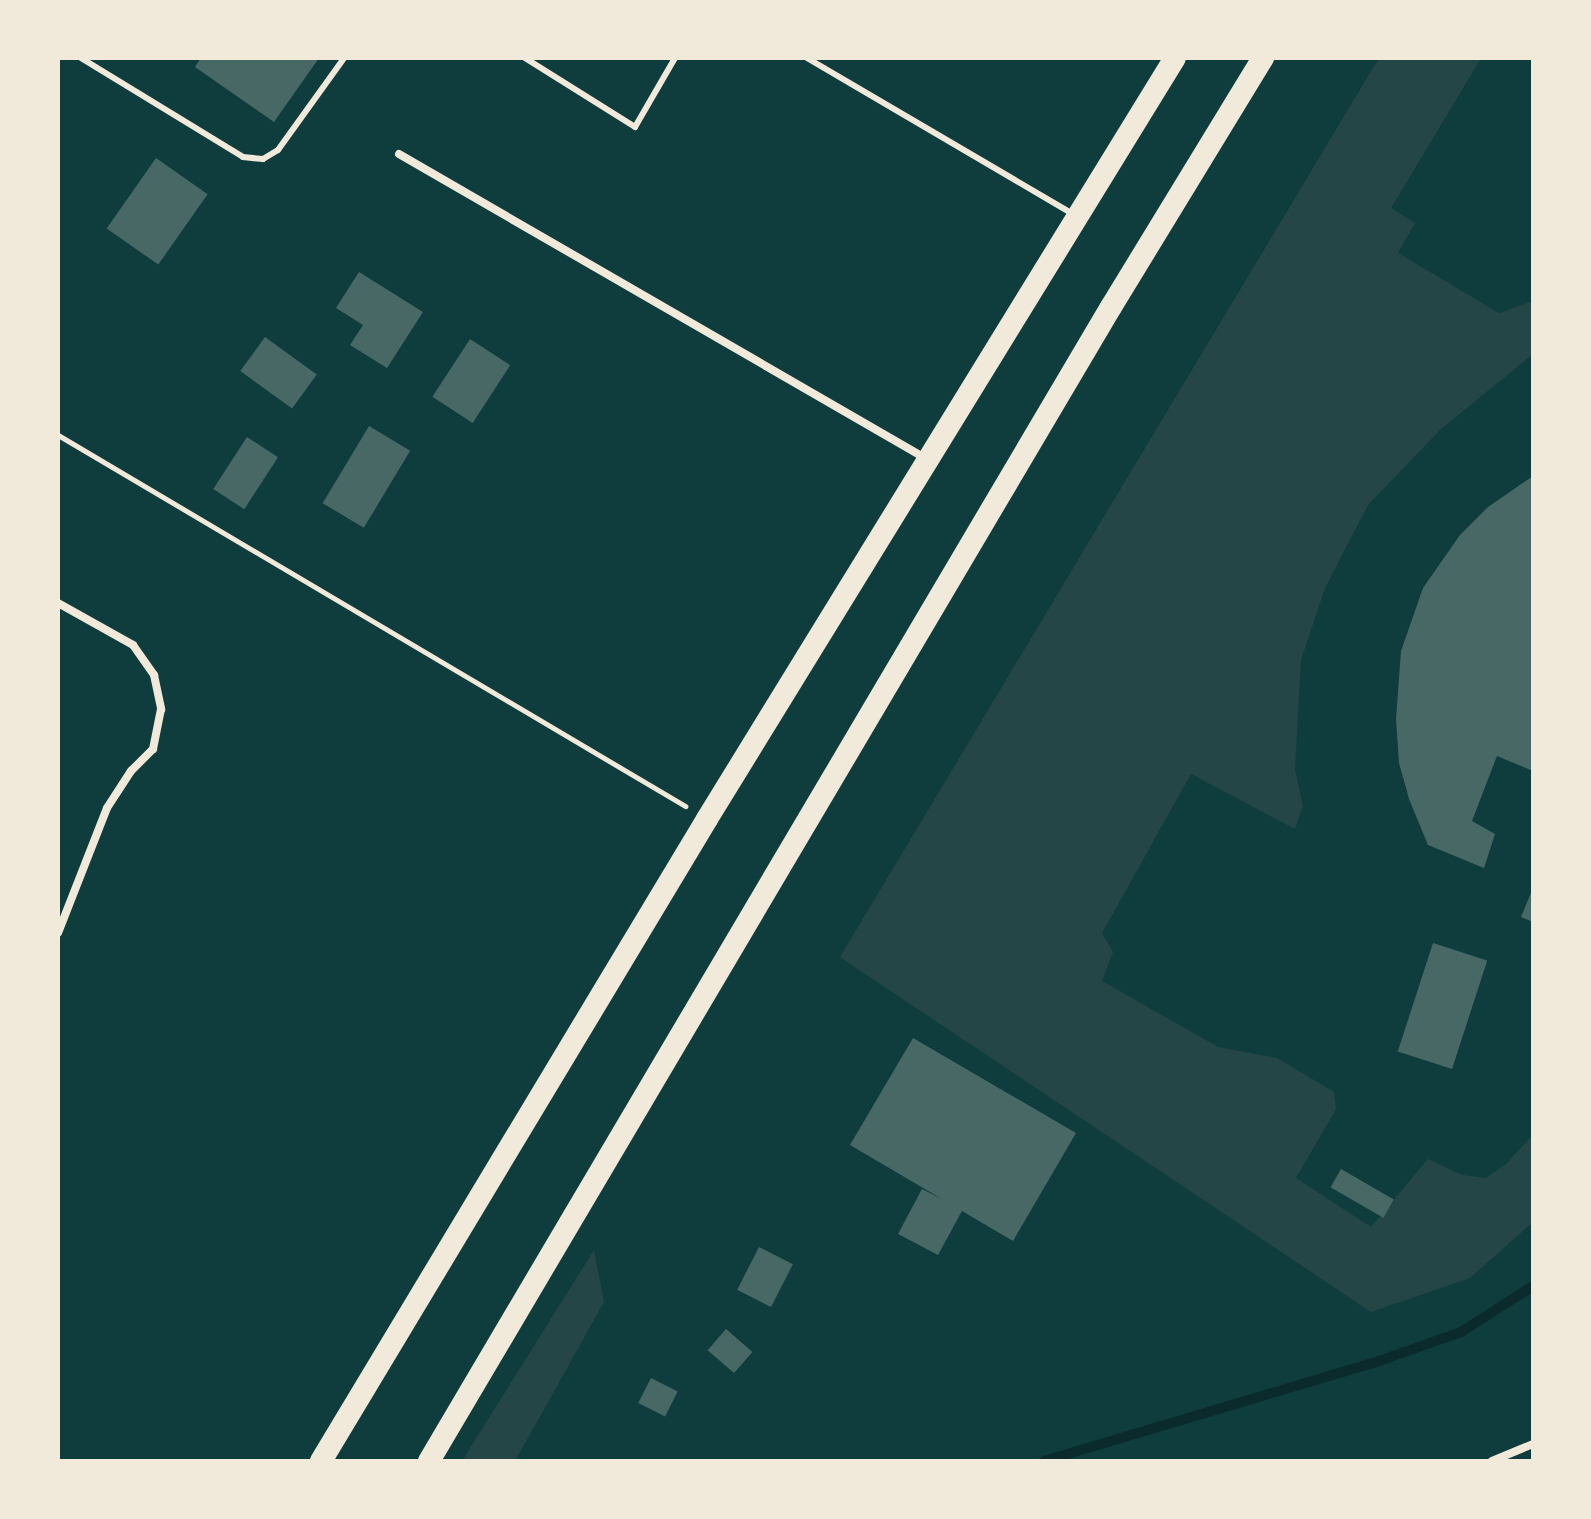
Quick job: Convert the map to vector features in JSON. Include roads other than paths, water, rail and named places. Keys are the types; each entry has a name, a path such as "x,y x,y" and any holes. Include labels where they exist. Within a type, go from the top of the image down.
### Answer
{"highway":[{"path":"321,1461 707,819 1175,58"},
{"path":"429,1461 1103,321 1263,58"}],"street":[{"path":"399,154 929,461"},
{"path":"58,603 133,645 154,675 161,709 153,749 131,771 107,808 58,933"},
{"path":"1492,1461 1533,1444"}],"lane":[{"path":"81,58 243,157 263,159 278,150 344,58"},
{"path":"525,58 635,127 675,58"},
{"path":"807,58 1077,217"}],"waterway":[{"path":"1044,1461 1376,1362 1461,1332 1533,1286"}]}
